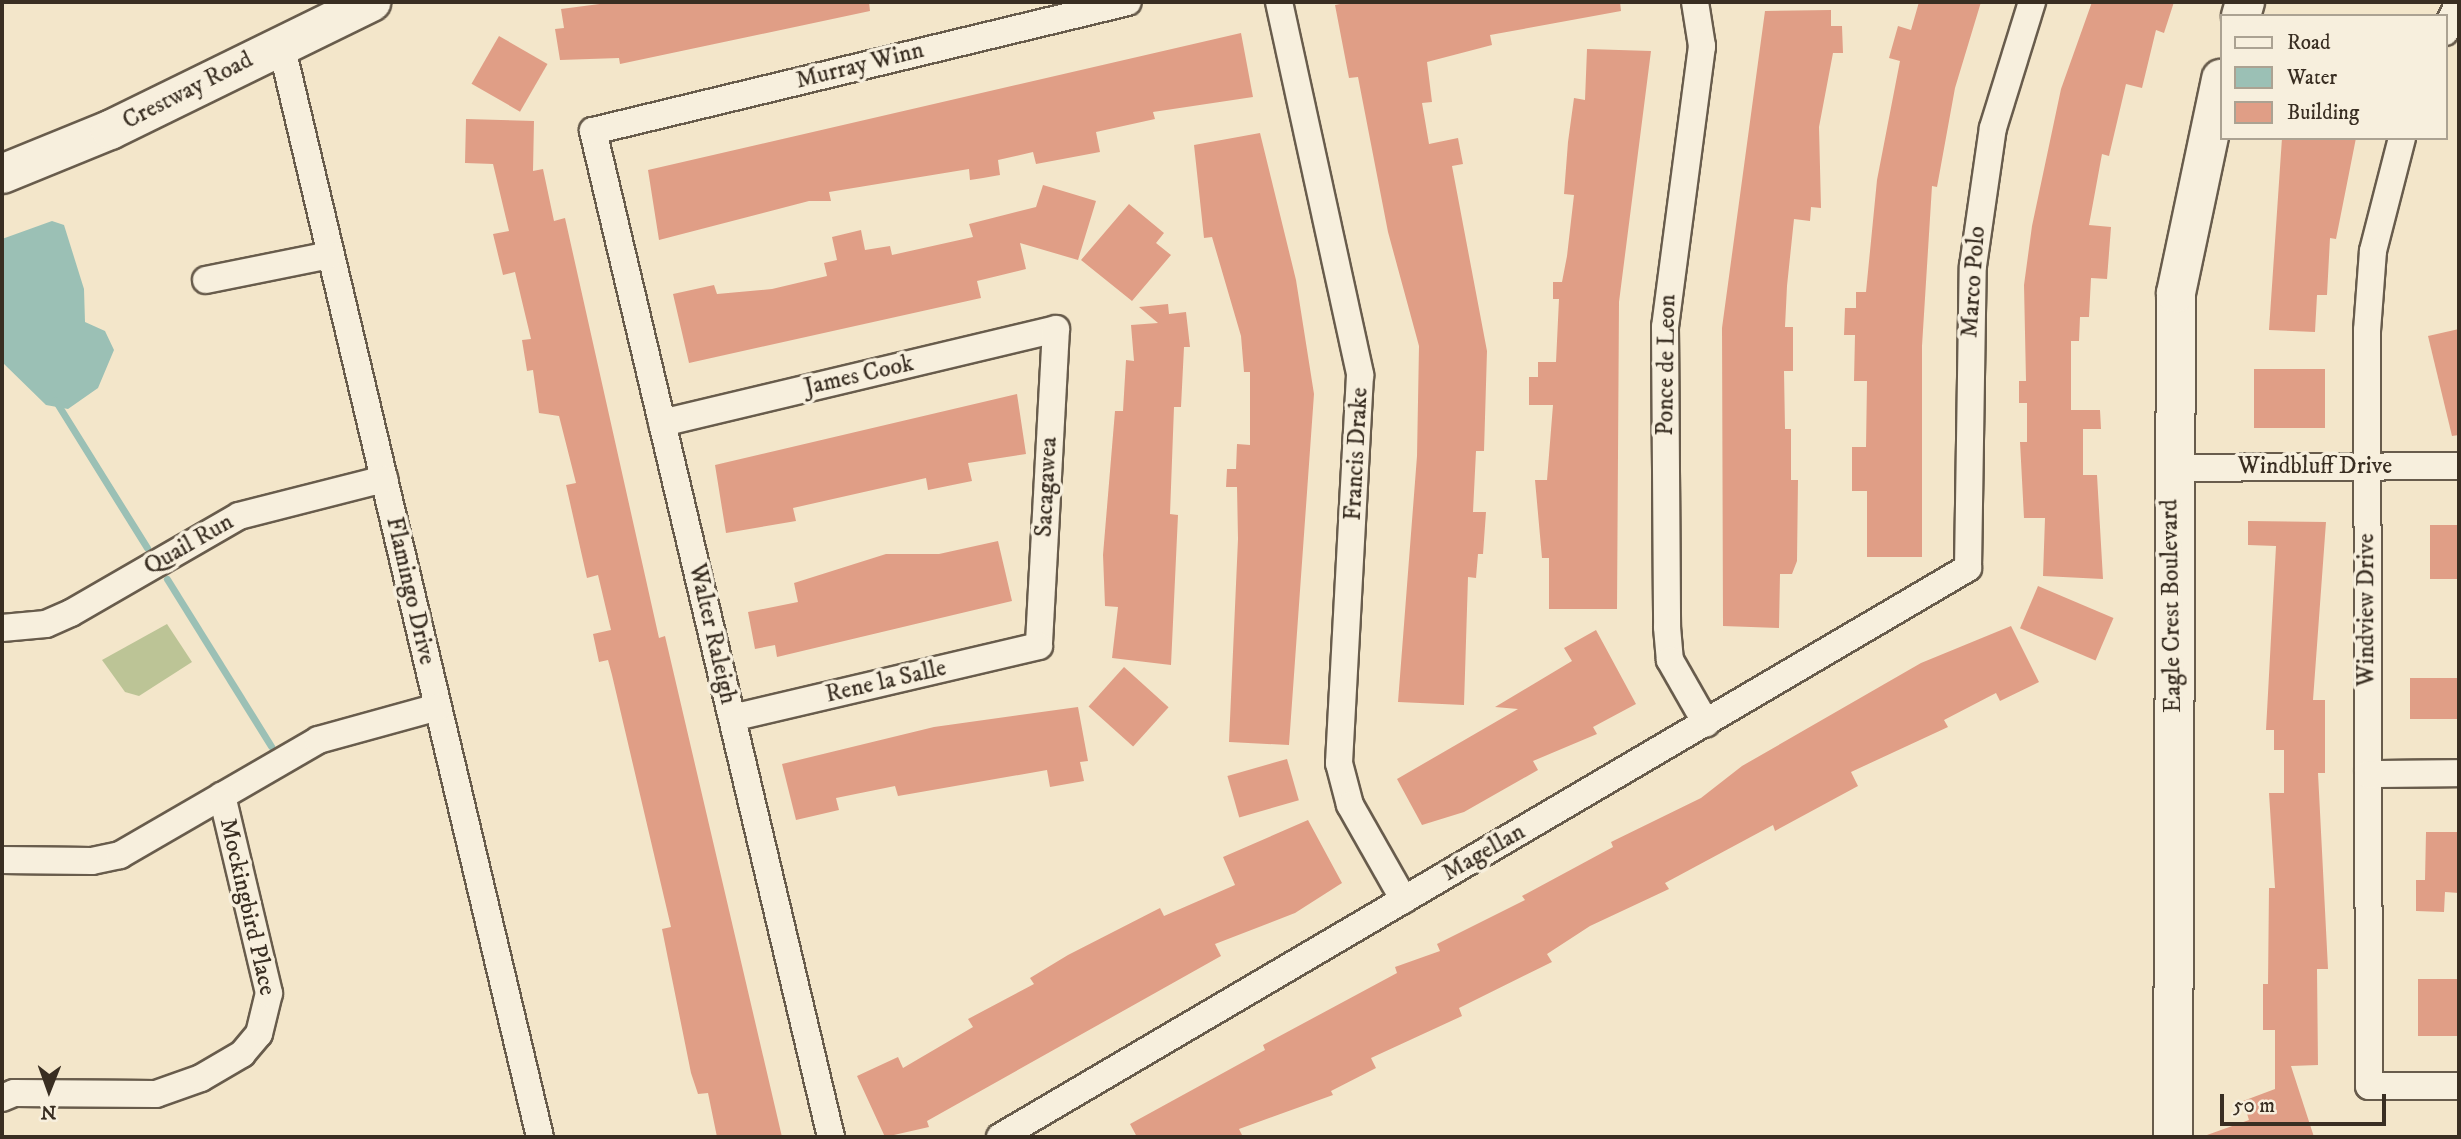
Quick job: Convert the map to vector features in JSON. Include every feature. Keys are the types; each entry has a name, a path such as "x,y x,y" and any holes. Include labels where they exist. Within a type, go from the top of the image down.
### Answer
{"main road":[{"name":"Crestway Road","path":"2,174 110,130 371,2"},
{"name":"Eagle Crest Boulevard","path":"2174,1137 2171,468 2176,293 2190,205 2220,83"}],"street":[{"name":"Murray Winn","path":"593,131 1128,2"},
{"name":"Francis Drake","path":"1279,2 1360,375 1339,763 1350,805 1404,900"},
{"name":"Ponce de Leon","path":"1695,2 1702,46 1665,327 1667,627 1670,660 1706,723"},
{"name":"Marco Polo","path":"1968,569 1973,266 1993,128 2032,2"},
{"path":"2447,28 2459,2"},
{"name":"Flamingo Drive","path":"281,44 540,1137"},
{"name":"Walter Raleigh","path":"593,131 831,1137"},
{"name":"Windview Drive","path":"2401,140 2373,251 2367,467 2369,1086 2459,1086"},
{"path":"206,280 330,255"},
{"name":"James Cook","path":"662,424 1056,329"},
{"name":"Sacagawea","path":"1039,646 1056,329"},
{"name":"Windbluff Drive","path":"2171,468 2459,466"},
{"name":"Quail Run","path":"2,628 46,624 71,613 239,516 384,479"},
{"name":"Magellan","path":"1000,1137 1968,569"},
{"name":"Rene la Salle","path":"732,719 1039,646"},
{"path":"2,860 92,861 120,855 337,731 438,708"},
{"path":"2368,774 2459,773"},
{"name":"Mockingbird Place","path":"2,1098 156,1094 212,1072 242,1054 259,1034 269,993 222,796"}],"green space":[{"path":"167,624 192,662 139,696 125,692 102,660"}],"water":[{"path":"52,221 64,225 84,289 85,322 105,331 114,350 98,388 68,409 46,405 2,362 2,239"}],"building":[{"path":"615,2 869,2 870,11 620,64 619,58 560,60 555,29 564,28 561,9"},
{"path":"1351,2 1620,2 1621,11 1490,35 1492,45 1427,62 1432,102 1422,103 1429,144 1458,138 1463,164 1452,166 1487,351 1484,451 1476,451 1473,512 1486,512 1483,554 1478,554 1476,578 1468,577 1464,705 1398,702 1417,456 1419,346 1388,232 1358,77 1349,78 1335,5"},
{"path":"1919,2 1981,2 1955,88 1937,187 1932,186 1922,346 1922,557 1867,557 1867,491 1852,491 1852,447 1866,447 1867,381 1854,381 1855,335 1844,335 1845,308 1856,308 1856,292 1866,292 1877,180 1900,61 1889,58 1898,26 1911,30"},
{"path":"2092,2 2174,2 2164,33 2156,30 2142,88 2126,84 2109,156 2102,154 2089,225 2111,227 2107,279 2091,278 2089,317 2080,317 2079,341 2071,341 2071,410 2100,410 2101,429 2083,429 2083,475 2097,475 2103,579 2043,576 2045,518 2024,518 2020,442 2027,442 2027,403 2019,403 2019,381 2026,381 2024,285 2032,226 2061,89"},
{"path":"1831,10 1831,26 1842,26 1843,53 1833,53 1819,127 1821,208 1811,207 1810,221 1794,219 1787,286 1785,327 1793,327 1793,371 1784,371 1785,429 1791,429 1791,480 1798,480 1797,561 1792,574 1780,574 1779,628 1723,626 1722,328 1765,11"},
{"path":"1241,33 1253,97 1153,112 1155,119 1096,132 1100,152 1036,164 1033,152 998,160 1000,175 970,180 969,169 829,192 831,201 809,201 659,240 648,170"},
{"path":"499,36 547,64 520,112 472,84"},
{"path":"1587,49 1651,51 1619,302 1617,609 1549,609 1549,558 1542,558 1535,480 1547,480 1553,405 1529,405 1529,377 1538,377 1538,362 1556,362 1559,299 1553,299 1553,282 1562,282 1567,256 1574,195 1564,194 1568,142 1574,98 1585,100"},
{"path":"466,119 534,121 533,171 543,169 554,221 565,218 659,638 665,636 782,1137 717,1137 708,1093 698,1094 691,1073 662,929 671,927 612,675 608,660 599,662 593,634 611,630 598,575 587,578 566,485 576,483 559,416 539,413 533,370 527,371 522,340 531,339 515,272 503,275 493,234 509,231 493,164 465,163"},
{"path":"1260,133 1296,280 1314,394 1289,745 1229,742 1238,539 1237,487 1226,487 1227,469 1236,469 1237,444 1250,445 1250,372 1244,372 1241,336 1212,237 1204,238 1194,145"},
{"path":"2282,140 2356,140 2336,239 2330,238 2327,295 2317,295 2315,332 2269,330"},
{"path":"1043,185 1096,201 1078,260 1020,243 1026,269 977,281 981,298 689,363 673,294 714,285 717,294 772,289 827,276 824,263 837,260 832,237 861,230 865,250 890,246 892,255 973,237 969,224 1036,207"},
{"path":"1129,204 1164,233 1156,243 1171,255 1132,301 1081,260"},
{"path":"1168,304 1169,314 1186,312 1190,347 1184,347 1181,407 1174,407 1170,514 1178,515 1171,665 1112,658 1118,607 1105,606 1103,555 1115,411 1123,411 1126,360 1134,361 1131,325 1158,323 1139,307"},
{"path":"2459,329 2459,435 2452,436 2428,336"},
{"path":"2254,369 2325,369 2325,428 2254,428"},
{"path":"1017,394 1026,454 968,463 972,481 928,490 926,478 793,508 796,521 726,533 715,465"},
{"path":"2248,521 2326,522 2313,700 2325,700 2325,773 2318,773 2328,969 2317,969 2318,1065 2291,1066 2314,1137 2207,1135 2249,1120 2243,1101 2275,1089 2275,1030 2263,1030 2263,984 2268,984 2269,888 2275,888 2269,793 2284,793 2284,750 2274,750 2274,730 2266,730 2276,546 2248,545"},
{"path":"2430,525 2459,525 2459,579 2430,579"},
{"path":"998,541 1012,601 777,657 775,645 755,649 748,612 798,602 794,583 886,554 939,554"},
{"path":"2038,586 2113,618 2096,660 2020,628"},
{"path":"2011,626 2039,682 2000,701 1996,693 1944,720 1948,727 1851,772 1858,786 1775,831 1773,825 1665,883 1669,889 1590,926 1547,954 1552,962 1459,1008 1462,1016 1371,1058 1376,1068 1331,1091 1333,1095 1239,1129 1243,1137 1137,1137 1130,1124 1265,1050 1263,1045 1397,973 1395,967 1440,951 1437,944 1525,900 1522,896 1613,847 1611,842 1701,798 1742,766 1921,663"},
{"path":"1596,630 1636,704 1593,727 1597,734 1533,761 1538,770 1464,812 1422,825 1397,779 1518,709 1495,707 1572,661 1564,648"},
{"path":"1124,667 1169,707 1133,747 1089,706"},
{"path":"2410,678 2459,678 2459,719 2410,719"},
{"path":"1078,707 1088,761 1080,762 1084,781 1050,787 1047,770 898,796 895,786 836,798 839,810 796,820 782,764 934,727"},
{"path":"1287,759 1299,800 1239,817 1227,776"},
{"path":"1308,820 1342,883 1295,913 1215,944 1221,956 927,1121 929,1127 885,1137 857,1076 898,1057 903,1068 973,1027 968,1019 1034,984 1030,978 1068,955 1160,908 1164,916 1235,885 1223,857"},
{"path":"2426,832 2459,832 2459,893 2445,892 2444,912 2416,911 2416,880 2425,880"},
{"path":"2418,979 2459,979 2459,1036 2418,1036"}],"waterway":[{"path":"55,400 147,548"},
{"path":"167,579 271,746"}]}
